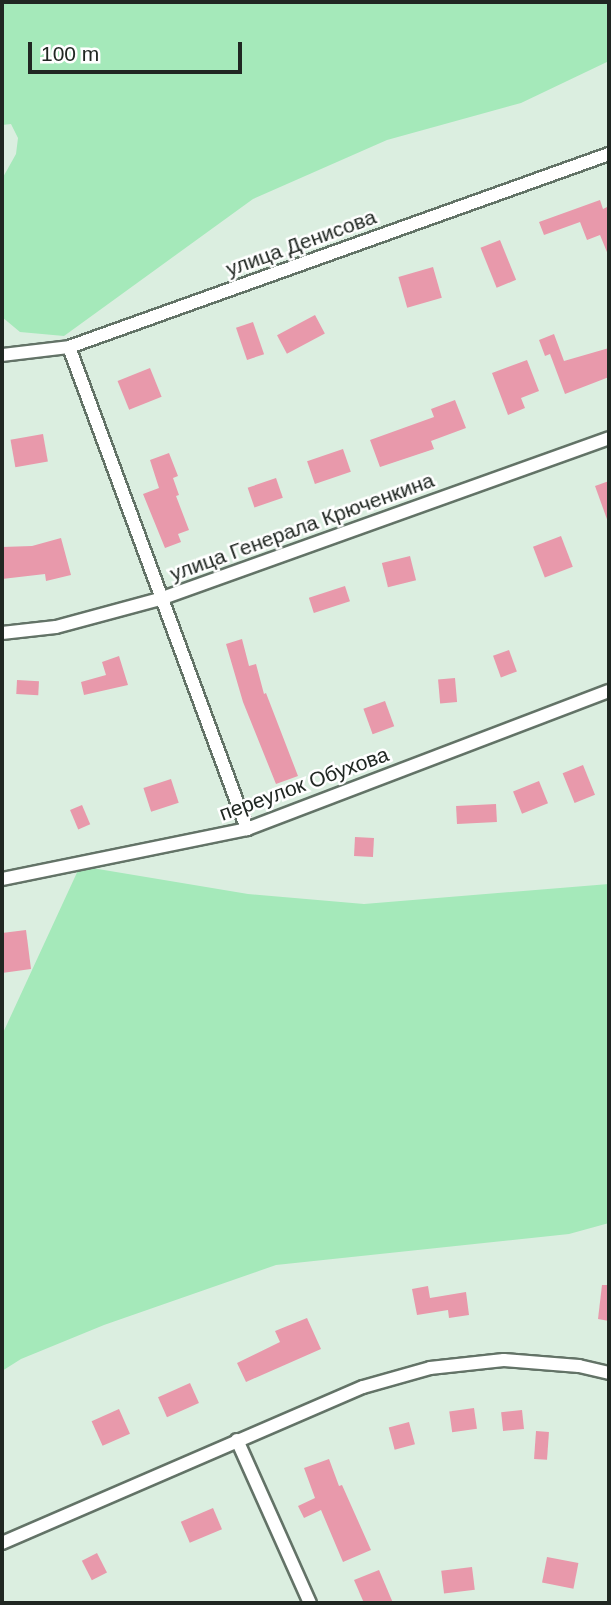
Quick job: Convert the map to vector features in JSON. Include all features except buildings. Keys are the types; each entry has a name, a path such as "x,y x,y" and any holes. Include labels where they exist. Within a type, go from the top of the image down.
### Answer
{"street":[{"name":"улица Денисова","path":"2,355 69,346 609,154"},
{"path":"69,346 247,830"},
{"name":"улица Генерала Крюченкина","path":"2,633 56,627 160,598 609,438"},
{"name":"переулок Обухова","path":"2,879 247,830 609,691"},
{"path":"2,1543 363,1387 429,1368 505,1360 579,1366 609,1373"},
{"path":"237,1440 310,1603"}],"green space":[{"path":"2,2 609,2 609,61 521,103 387,140 253,199 64,336 20,332 2,317 2,179 16,154 18,138 11,124 2,125"},
{"path":"80,866 248,894 364,904 609,884 609,1223 569,1234 276,1265 104,1325 21,1359 2,1371 2,1035"}]}
